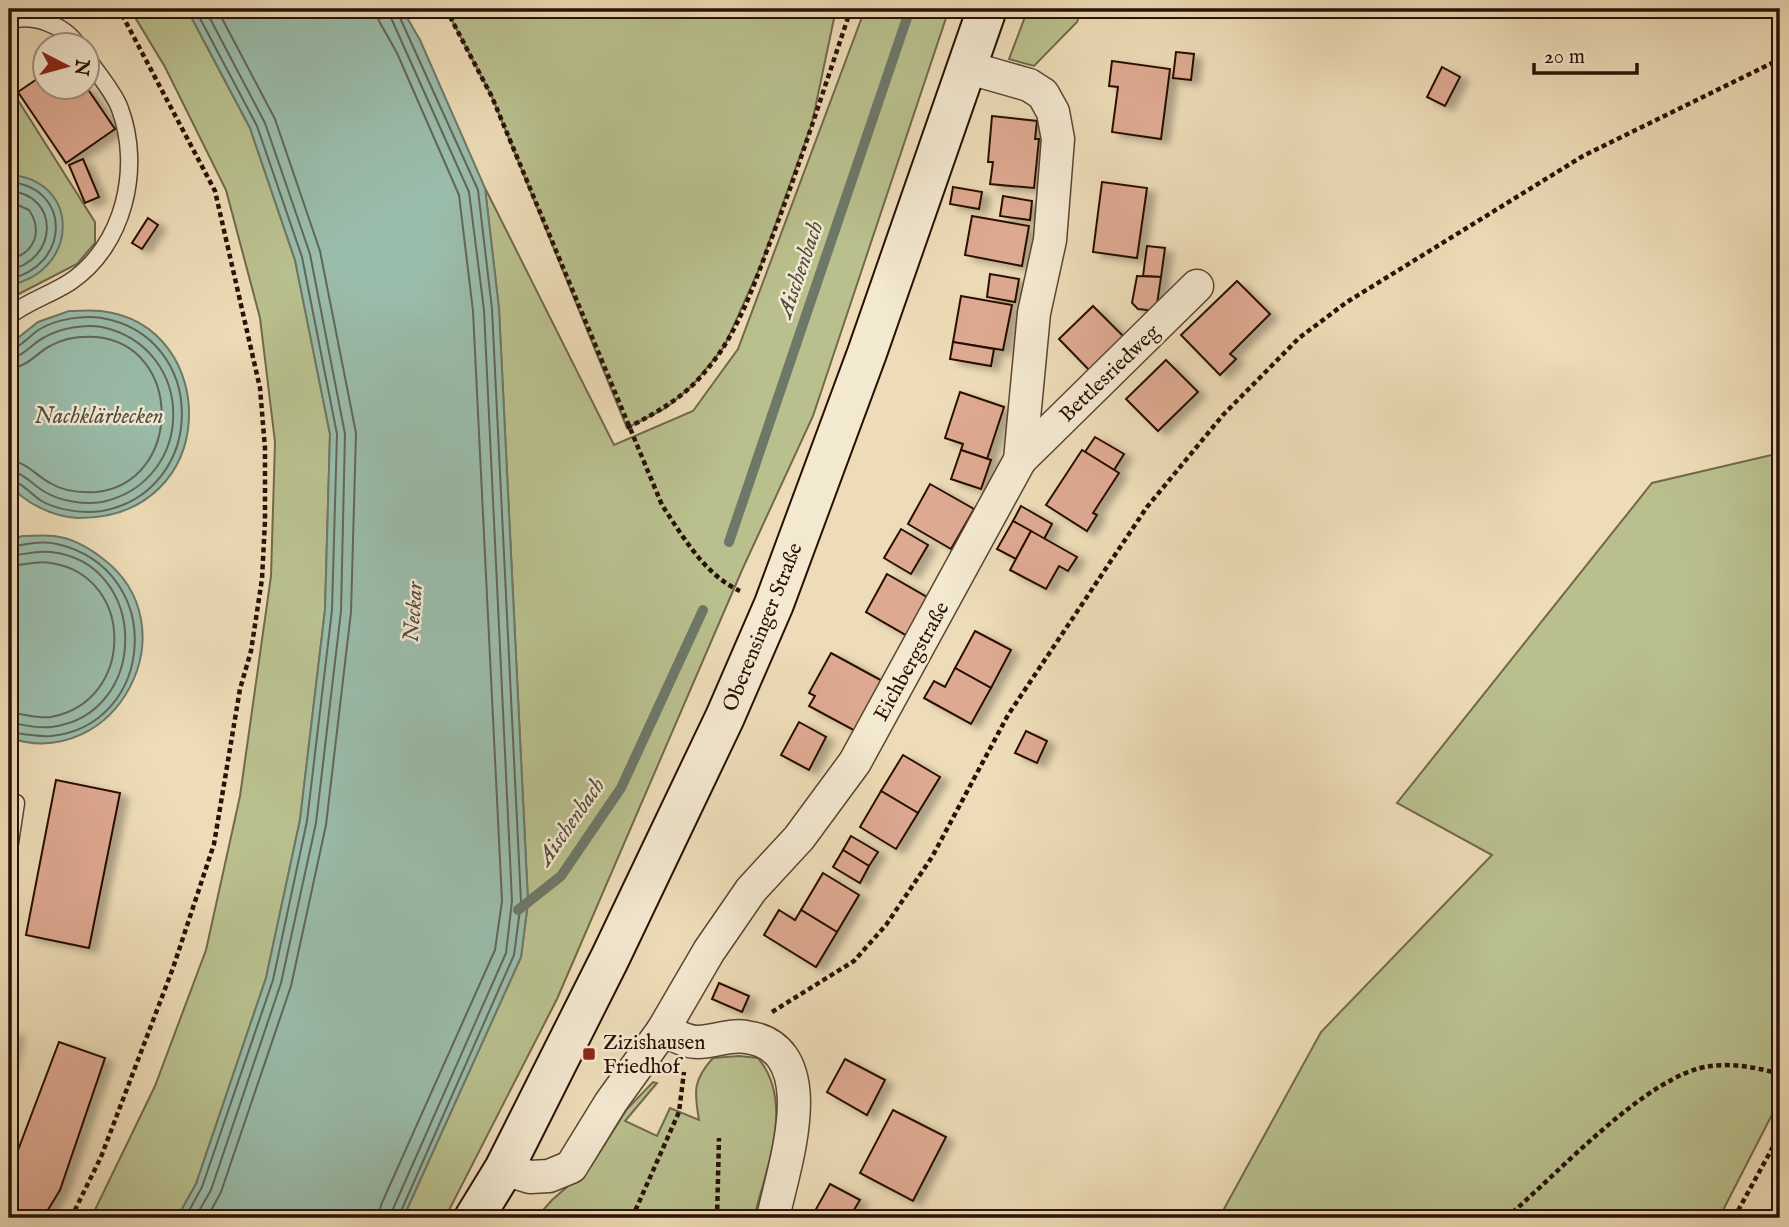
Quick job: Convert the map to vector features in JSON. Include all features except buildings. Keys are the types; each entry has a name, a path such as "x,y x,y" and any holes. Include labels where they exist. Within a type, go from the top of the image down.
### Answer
{"street":[{"name":"Oberensinger Straße","path":"474,1218 503,1169 663,849 774,604 867,353 987,9"},
{"name":"Eichbergstraße","path":"503,1169 530,1177 549,1177 571,1167 611,1102 673,1035 709,951 751,890 799,838 855,762 1020,460 1034,313 1050,240 1058,139 1053,112 1043,94 1029,85 966,67"},
{"name":"Bettlesriedweg","path":"1020,460 1197,286"},
{"path":"673,1035 698,1042 746,1036 765,1041 784,1058 792,1075 796,1099 773,1218"}],"lane":[{"path":"9,21 40,19 61,32"},
{"path":"9,316 25,304 71,282 103,248 127,202 131,159 120,108 102,80"},
{"path":"9,801 16,803 9,849"}],"path":[{"path":"71,1218 101,1157 173,968 214,844 240,689 253,639 262,579 265,522 265,448 260,388 215,191 119,9"},
{"path":"446,9 492,97 627,428 662,505 688,543 726,584 741,591"},
{"path":"627,428 666,408 692,386 718,355 734,329 781,215 851,9"},
{"path":"746,1036 772,1011 854,961 886,925 932,857 1008,715 1147,508 1223,415 1299,338 1347,302 1583,156 1780,59"},
{"path":"632,1218 679,1112 684,1084 673,1035"},
{"path":"1506,1218 1605,1128 1657,1087 1710,1066 1757,1068 1780,1074"},
{"path":"1734,1218 1780,1134"},
{"path":"717,1218 719,1138"}],"green space":[{"path":"130,9 187,9 250,128 295,260 330,434 325,610 300,820 266,978 196,1184 177,1218 91,1218 155,1086 206,950 240,796 271,576 275,442 260,318 226,190 165,67"},
{"path":"446,9 836,9 812,123 760,267 724,347 692,386 666,408 627,428 492,97"},
{"path":"865,9 949,9 813,416 742,570 557,999 445,1218 403,1218 521,957 528,902 499,309 485,188 614,445 693,411 738,349"},
{"path":"1028,9 1082,9 1077,22 1034,66 1009,59"},
{"path":"9,86 95,222 95,243 77,264 9,299"},
{"path":"1780,453 1780,1099 1719,1218 1219,1218 1321,1032 1492,855 1397,803 1652,483"},
{"path":"713,1058 758,1058 769,1075 775,1095 774,1136 754,1218 536,1218 591,1166 627,1109 653,1082 657,1083 625,1121 657,1136 670,1108 699,1120 696,1093 702,1073"}],"water":[{"name":"Neckar","path":"187,9 402,9 420,40 485,188 499,309 528,902 521,957 403,1218 177,1218 196,1184 266,978 300,820 325,610 330,434 295,260 250,128"},
{"path":"9,175 33,180 49,192 59,208 63,226 59,245 50,262 33,276 10,285"},
{"name":"Nachklärbecken","path":"69,311 101,311 141,324 169,349 185,383 189,420 180,457 159,488 125,510 78,518 40,508 22,497 9,483 9,345 38,322"},
{"path":"22,536 61,537 97,554 129,587 141,620 141,654 130,687 110,714 82,734 48,743 9,738 9,541"}],"waterway":[{"name":"Aischenbach","path":"729,542 910,9"},
{"name":"Aischenbach","path":"518,910 561,876 621,788 703,610"}],"place":[{"name":"Zizishausen Friedhof","path":"589,1054"}]}
